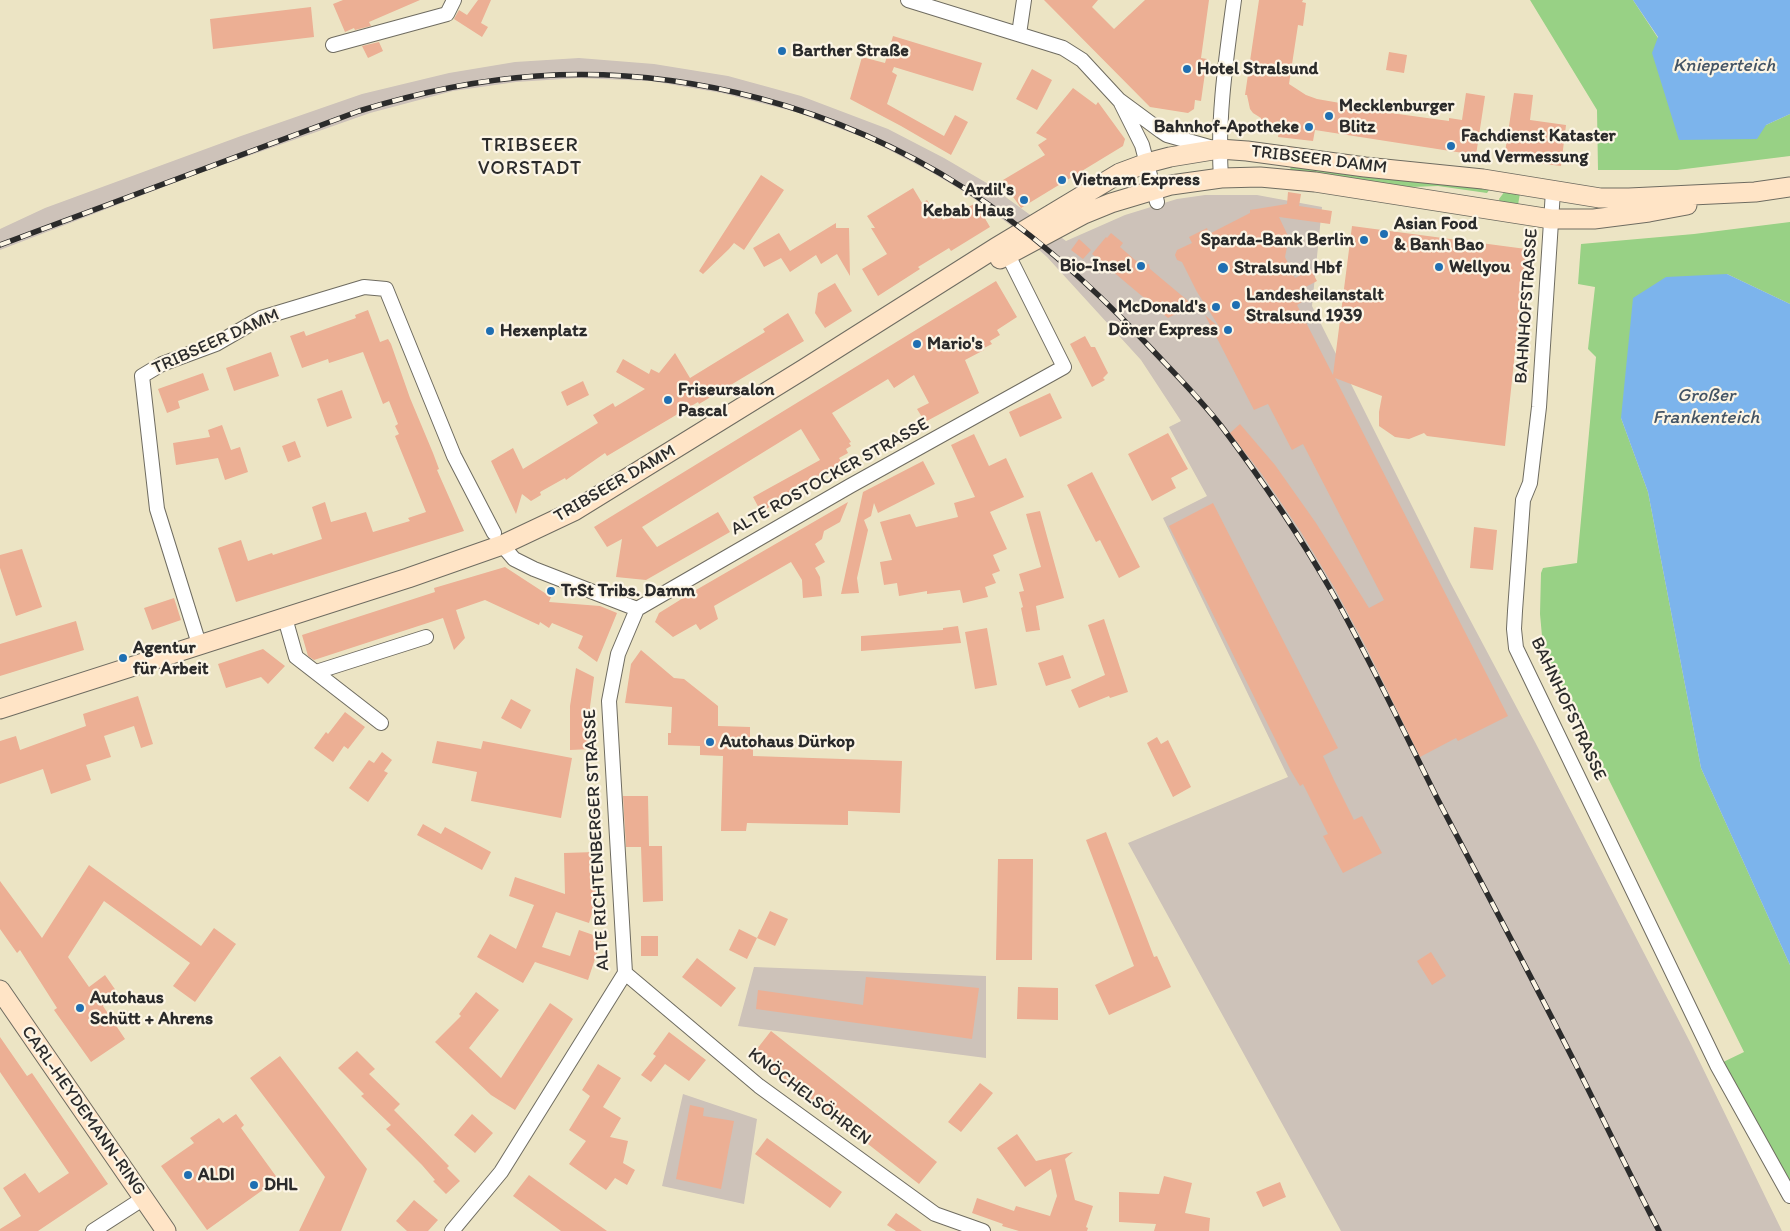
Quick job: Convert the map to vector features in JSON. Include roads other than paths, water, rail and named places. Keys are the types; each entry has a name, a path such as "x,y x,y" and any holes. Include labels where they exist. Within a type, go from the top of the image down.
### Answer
{"main road":[{"name":"TRIBSEER DAMM","path":"0,709 408,578 498,539 574,511 997,247 1120,173 1147,162 1219,149 1449,175 1600,198 1754,192"},
{"name":"TRIBSEER DAMM","path":"920,296 1008,255 1084,214 1111,203 1156,195 1192,181 1260,177 1315,182 1552,219 1594,219 1649,212 1790,187"},
{"name":"CARL-HEYDEMANN-RING","path":"0,990 166,1231"}],"street":[{"path":"333,45 447,14 454,0"},
{"path":"908,0 1063,48 1082,60 1119,100 1167,135 1219,149"},
{"path":"1019,34 1024,0"},
{"path":"1221,178 1220,122 1234,0"},
{"path":"1119,100 1142,145 1156,195"},
{"name":"BAHNHOFSTRASSE","path":"1553,191 1539,406 1530,483 1524,500 1515,611 1516,648 1717,1065 1790,1196"},
{"name":"ALTE ROSTOCKER STRASSE","path":"637,609 850,486 1064,367 1008,255"},
{"name":"TRIBSEER DAMM","path":"199,644 157,509 142,376 162,364 216,344 261,318 364,287 386,289 454,456 498,539"},
{"path":"498,539 514,560 534,570 637,609"},
{"name":"ALTE RICHTENBERGER STRASSE","path":"452,1231 501,1172 625,973 608,701 618,654 637,609"},
{"path":"285,618 296,657 382,723"},
{"path":"316,672 426,637"},
{"name":"KNÖCHELSÖHREN","path":"625,973 759,1086 927,1209 935,1214 983,1231"},
{"path":"94,1231 144,1198"}],"water":[{"name":"Knieperteich","path":"1633,0 1790,0 1790,114 1766,125 1757,139 1679,140 1652,53 1658,37"},
{"name":"Großer Frankenteich","path":"1727,274 1790,304 1790,965 1701,768 1648,492 1621,418 1633,298 1666,277"}],"railway":[{"path":"0,245 359,111 447,88 537,76 593,75 649,78 704,86 759,98 813,115 865,135 916,160 964,188 1036,240 1124,320 1213,416 1252,467 1280,509 1320,572 1360,644 1437,798 1561,1035 1659,1231"}],"place":[{"name":"Barther Straße","path":"782,51"},
{"name":"Hotel Stralsund","path":"1187,69"},
{"name":"Mecklenburger Blitz","path":"1329,116"},
{"name":"Bahnhof-Apotheke","path":"1309,127"},
{"name":"Fachdienst Kataster und Vermessung","path":"1451,146"},
{"name":"Vietnam Express","path":"1062,180"},
{"name":"Ardil's Kebab Haus","path":"1024,200"},
{"name":"Asian Food & Banh Bao","path":"1384,234"},
{"name":"Sparda-Bank Berlin","path":"1364,240"},
{"name":"Bio-Insel","path":"1141,266"},
{"name":"Wellyou","path":"1439,267"},
{"name":"Stralsund Hbf","path":"1223,268"},
{"name":"Landesheilanstalt Stralsund 1939","path":"1236,305"},
{"name":"McDonald's","path":"1216,307"},
{"name":"Döner Express","path":"1228,330"},
{"name":"Hexenplatz","path":"490,331"},
{"name":"Mario's","path":"917,344"},
{"name":"Friseursalon Pascal","path":"668,400"},
{"name":"TrSt Tribs. Damm","path":"551,591"},
{"name":"Agentur für Arbeit","path":"123,658"},
{"name":"Autohaus Dürkop","path":"710,742"},
{"name":"Autohaus Schütt + Ahrens","path":"80,1008"},
{"name":"ALDI","path":"188,1175"},
{"name":"DHL","path":"254,1185"}],"district":[{"name":"TRIBSEER VORSTADT","path":"530,158"}]}
